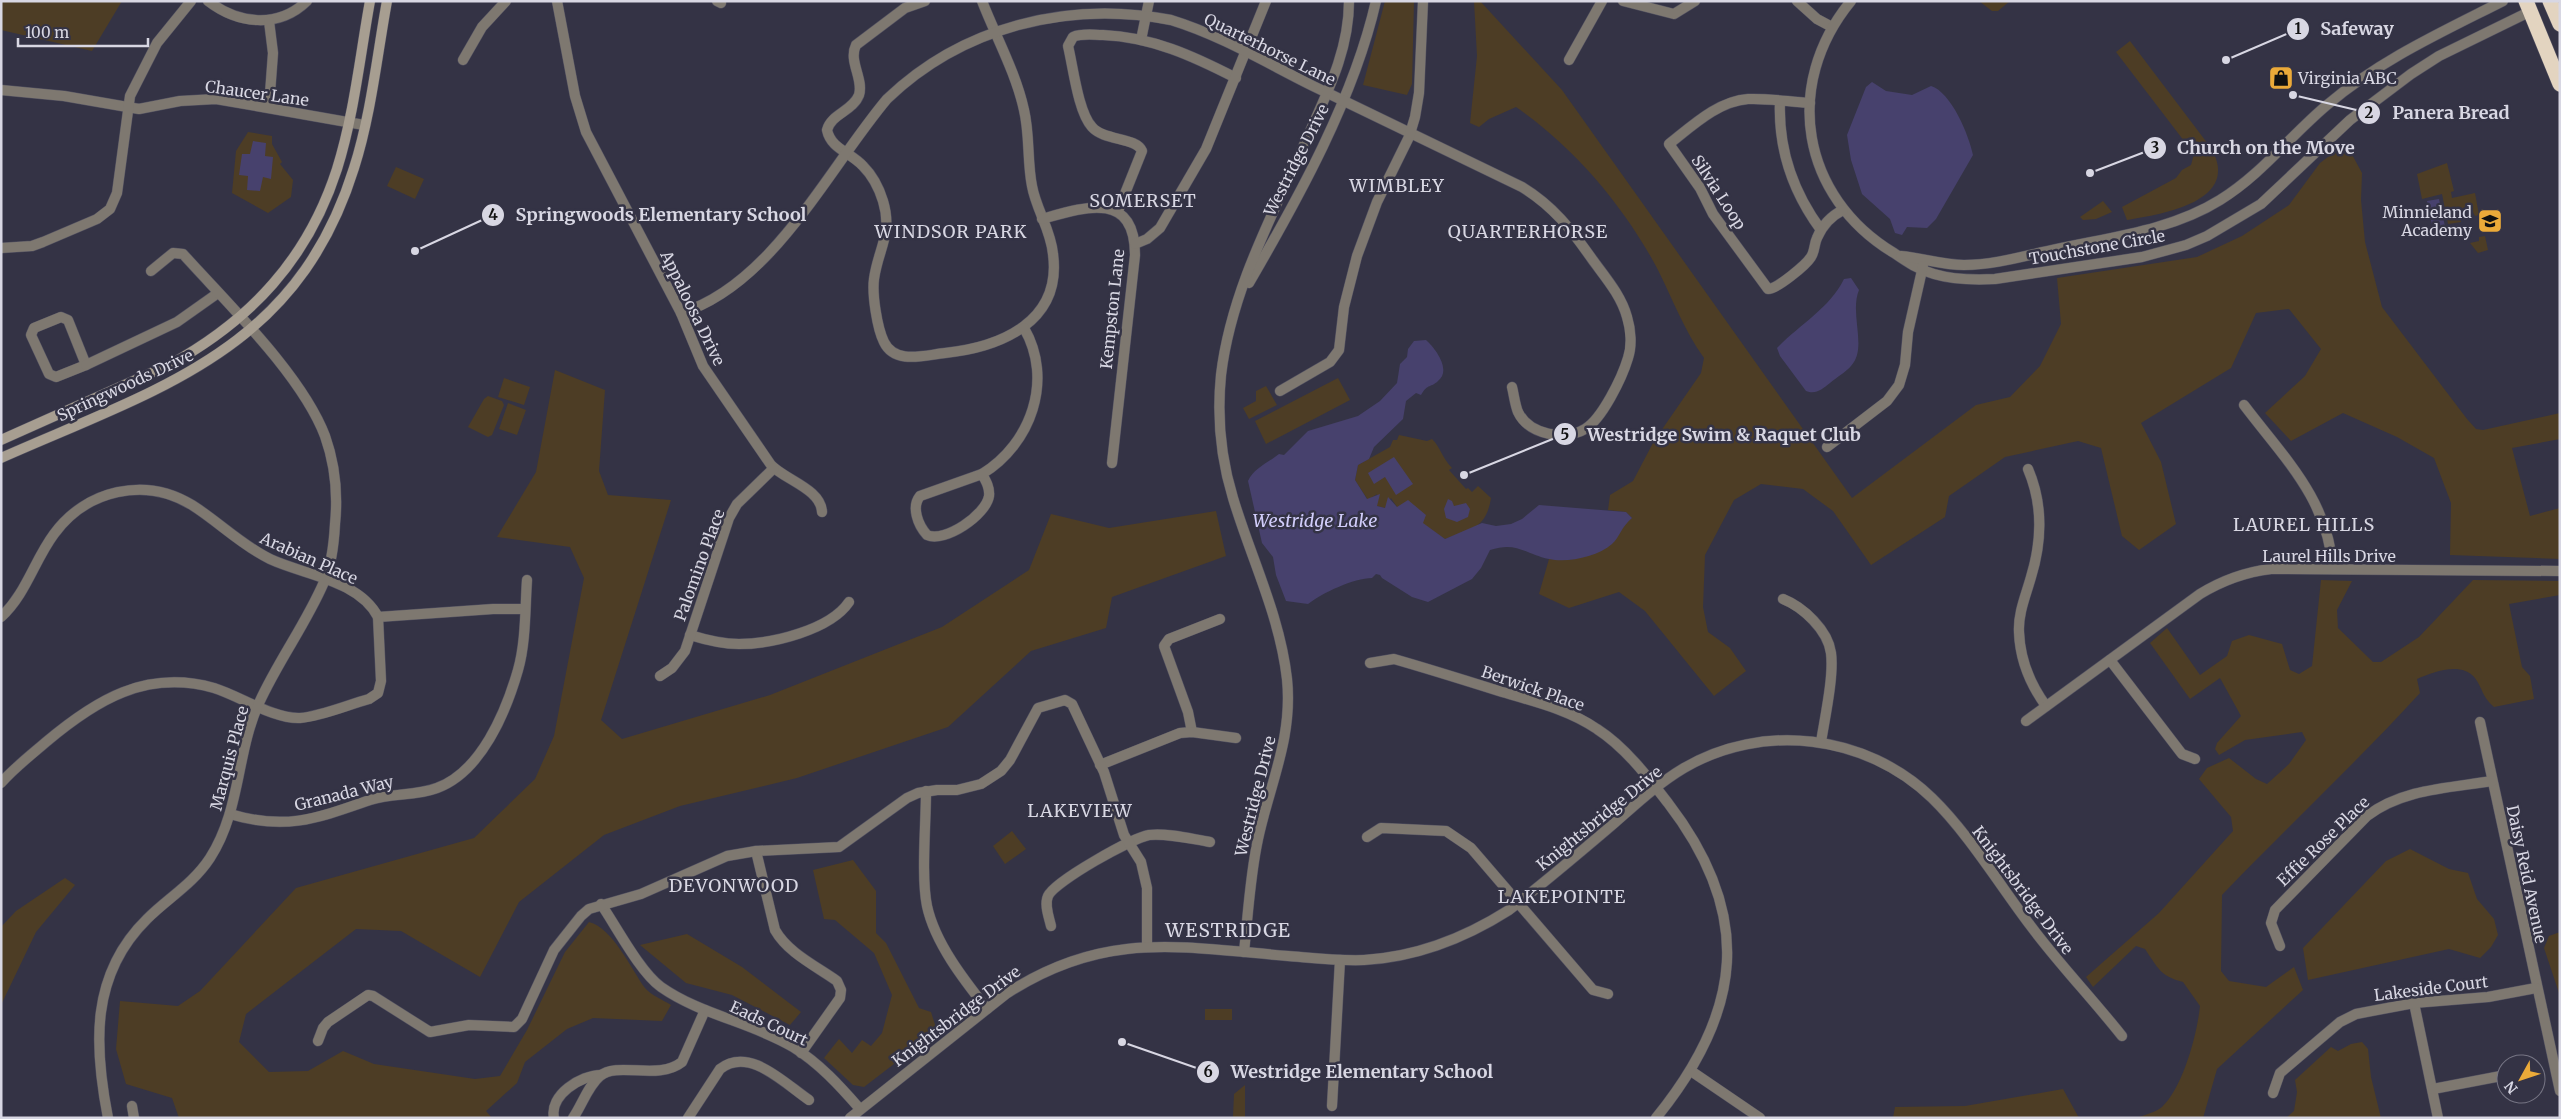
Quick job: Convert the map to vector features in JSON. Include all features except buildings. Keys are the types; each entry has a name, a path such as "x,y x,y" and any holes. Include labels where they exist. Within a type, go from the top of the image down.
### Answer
{"highway":[{"path":"2560,24 2550,1 2529,6 2560,84"}],"street":[{"path":"1,248 32,246 98,219 110,209 118,193 128,108 134,86 158,43 191,1"},
{"path":"208,1 234,17 247,20 269,21 293,12 307,1"},
{"name":"Springwoods Drive","path":"1,440 169,365 198,349 240,318 278,280 309,234 338,167 370,1"},
{"name":"Springwoods Drive","path":"1,458 162,387 218,356 251,330 280,301 302,273 328,232 353,171 364,125 387,1"},
{"path":"463,60 482,27 506,1"},
{"name":"Appaloosa Drive","path":"557,1 575,96 586,132 681,312 703,366 774,468 816,497 822,505 822,512"},
{"path":"925,1 906,8 856,45 853,54 860,92 853,104 831,121 827,130 832,142 863,166 871,176 883,202 887,225 886,238 877,267 874,292 883,340 889,350 903,357 957,352 995,343 1024,328 1043,306 1053,280 1054,254 1032,187 1025,112 1020,94 982,1"},
{"path":"1141,40 1149,1"},
{"path":"1135,244 1152,236 1166,220 1214,132 1266,1"},
{"name":"Westridge Drive","path":"1244,952 1258,839 1283,751 1288,708 1285,666 1277,629 1233,498 1222,442 1221,377 1224,353 1254,257 1327,92 1343,51 1349,1"},
{"name":"Westridge Drive","path":"1240,299 1314,162 1343,100 1363,51 1376,1"},
{"path":"1280,390 1330,362 1339,350 1344,307 1357,256 1378,202 1410,133 1418,100 1423,1"},
{"path":"1569,60 1602,1"},
{"path":"1623,1 1674,14 1695,1"},
{"path":"1797,1 1817,19 1832,27"},
{"name":"Touchstone Circle","path":"1852,1 1832,27 1816,63 1810,103 1812,138 1818,163 1830,190 1843,210 1869,236 1897,256 1953,278 1995,280 2142,257 2192,243 2227,225 2261,204 2350,120 2411,74 2439,56 2529,6"},
{"name":"Touchstone Circle","path":"1923,265 1989,264 2157,226 2199,211 2247,181 2326,105 2354,84 2415,45 2503,1"},
{"name":"Quarterhorse Lane","path":"681,312 710,302 754,269 778,243 871,118 905,82 940,55 992,28 1017,20 1063,11 1106,9 1146,14 1202,31 1522,187 1553,209 1576,234 1624,308 1630,328 1628,360 1593,422 1586,428 1570,435 1560,435 1535,429 1518,412 1512,387"},
{"path":"269,21 273,53 269,107"},
{"path":"1042,219 1099,206 1118,211 1142,151 1136,144 1103,135 1091,126 1086,119 1068,46 1069,41 1077,35 1109,35 1141,40 1176,50 1236,78"},
{"name":"Chaucer Lane","path":"1,90 64,96 128,108 147,109 198,99 216,99 364,125"},
{"name":"Silvia Loop","path":"1810,103 1748,99 1726,104 1669,144 1700,188 1713,214 1768,288 1775,288 1806,263 1813,254 1821,230 1832,217 1843,210"},
{"path":"1780,101 1781,137 1788,169 1804,205 1821,230"},
{"name":"Kempston Lane","path":"1112,463 1135,244 1128,223 1118,211"},
{"name":"Marquis Place","path":"108,1118 102,1086 98,1042 100,1009 111,972 128,940 139,927 176,896 202,869 219,841 230,814 244,750 258,705 309,614 325,580 334,538 336,516 334,470 330,453 318,421 306,400 251,330 179,252 172,253 151,271"},
{"path":"1827,447 1887,401 1899,385 1906,366 1908,332 1923,265"},
{"path":"86,365 65,317 61,316 34,328 31,335 52,376 86,365 176,322 218,293"},
{"path":"982,474 989,490 982,510 972,519 950,532 935,536 926,535 915,510 920,496 982,474 1004,458 1014,447 1026,428 1034,406 1038,366 1030,339 1024,328"},
{"path":"2244,405 2316,502 2328,535 2333,569"},
{"name":"Palomino Place","path":"660,676 679,660 690,635 729,518 737,504 774,468"},
{"path":"2028,469 2039,499 2039,537 2034,564 2022,605 2019,632 2022,655 2028,677 2046,706"},
{"name":"Arabian Place","path":"1,617 22,593 44,548 64,520 94,500 128,490 157,491 181,499 249,549 281,564 339,584 355,593 370,606 378,617"},
{"name":"Laurel Hills Drive","path":"2026,721 2200,594 2226,580 2271,569 2560,571"},
{"name":"Granada Way","path":"230,814 265,822 301,822 379,797 428,791 446,784 482,752 494,732 518,669 527,580"},
{"path":"1783,599 1811,618 1829,644 1832,661 1821,742"},
{"path":"690,635 722,643 739,644 769,640 829,622 849,602"},
{"path":"1,783 78,716 94,705 130,689 163,683 198,685 216,689 281,715 299,718 374,696 382,681 378,617 493,609 524,609"},
{"path":"1192,732 1186,706 1164,646 1169,639 1220,619"},
{"name":"Berwick Place","path":"1370,663 1394,659 1563,712 1597,729 1612,740 1656,788 1688,829 1704,856 1716,884 1726,926 1724,990 1712,1030 1691,1071 1656,1118"},
{"path":"2110,660 2182,754 2195,759"},
{"path":"318,1041 323,1028 328,1022 368,995 373,996 430,1032 469,1025 514,1027 522,1019 554,950 581,916 589,909 641,894 711,861 756,851 839,847 907,798 926,791 969,788 992,778 1010,760 1038,708 1065,700 1072,704 1100,765 1128,843 1138,856 1145,875 1147,946"},
{"name":"Daisy Reid Avenue","path":"2480,722 2536,988 2556,1060 2560,1091"},
{"path":"1100,765 1180,733 1192,732 1236,738"},
{"name":"Knightsbridge Drive","path":"850,1118 987,1009 1024,982 1064,964 1102,952 1147,946 1340,960 1388,957 1444,943 1489,923 1519,903 1656,788 1700,759 1738,746 1782,740 1821,742 1855,750 1889,766 1932,798 1947,813 2062,968 2089,995 2122,1036"},
{"name":"Effie Rose Place","path":"2280,946 2271,923 2275,910 2374,811 2398,797 2492,781"},
{"path":"926,791 926,878 929,914 960,972 987,1009"},
{"path":"1366,837 1380,828 1446,831 1471,848 1593,990 1608,994"},
{"path":"1051,926 1047,901 1053,890 1074,874 1128,843 1138,838 1159,835 1210,842"},
{"path":"756,851 775,930 779,938 786,946 837,981 841,990 840,998 801,1053"},
{"name":"Eads Court","path":"601,904 649,975 660,986 705,1010 760,1031 801,1053 827,1074 860,1109"},
{"path":"1332,1106 1340,960"},
{"name":"Lakeside Court","path":"2273,1093 2280,1073 2340,1022 2356,1014 2414,1002 2488,997 2536,988"},
{"path":"2414,1002 2438,1118"},
{"path":"554,1118 553,1107 558,1097 585,1078 601,1075 608,1071 663,1071 676,1067 686,1056 705,1010"},
{"path":"688,1118 720,1069 741,1060 755,1063 809,1100"},
{"path":"1691,1071 1760,1118"},
{"path":"573,1118 601,1075"},
{"path":"2433,1089 2496,1077"},
{"path":"132,1106 134,1118"}],"shaded area":[{"path":"1,1 122,1 92,51 1,30"},
{"path":"1385,1 1414,1 1412,84 1407,95 1363,85"},
{"path":"1474,1 1480,1 1562,90 1852,498 1976,405 2010,397 2040,366 2061,324 2057,278 2197,257 2242,236 2289,205 2320,163 2343,148 2349,149 2362,173 2361,200 2365,242 2382,307 2467,419 2476,429 2483,430 2560,413 2560,439 2512,448 2530,516 2560,508 2560,559 2450,555 2451,503 2434,458 2397,437 2343,413 2291,441 2265,413 2305,376 2321,349 2289,309 2256,313 2231,368 2141,423 2161,462 2176,524 2139,550 2122,536 2101,448 2078,441 2005,457 1949,496 1945,517 1871,565 1833,511 1803,489 1761,484 1734,500 1705,555 1703,607 1708,632 1730,648 1746,671 1714,696 1645,611 1619,592 1569,608 1539,594 1549,559 1569,560 1632,518 1626,512 1608,510 1610,495 1633,481 1654,441 1701,373 1704,358 1685,326 1645,247 1614,201 1578,160 1558,140 1516,107 1489,119 1479,127 1470,123 1477,56"},
{"path":"1979,1 2010,1 1998,11 1992,11"},
{"path":"2130,41 2211,148 2218,166 2216,181 2208,192 2194,202 2160,214 2127,220 2122,207 2176,178 2182,170 2191,165 2194,154 2116,52"},
{"path":"248,132 272,136 272,144 282,162 280,164 293,180 291,197 268,213 232,193 236,151"},
{"path":"2447,163 2454,191 2451,192 2452,198 2475,193 2479,215 2475,216 2473,212 2460,216 2461,222 2448,224 2442,194 2422,199 2417,174"},
{"path":"396,167 424,179 415,199 387,186"},
{"path":"2103,201 2112,212 2096,219 2083,220 2080,217"},
{"path":"2485,236 2488,250 2478,253 2470,243 2479,241 2479,237"},
{"path":"555,370 605,390 599,471 608,495 671,500 601,720 622,739 770,695 942,627 1029,570 1051,514 1109,528 1216,511 1226,556 1112,597 1106,628 1031,651 948,727 797,778 680,806 604,835 519,902 480,977 401,931 356,929 246,1014 239,1042 269,1072 308,1071 343,1051 374,1064 475,1079 500,1076 527,1030 565,952 589,922 598,926 606,932 621,950 645,988 671,1005 662,1021 593,1018 567,1029 525,1062 517,1083 486,1111 492,1118 179,1118 172,1098 126,1084 116,1049 120,1001 178,1006 200,991 296,888 474,838 535,779 554,736 584,578 570,547 497,537 536,472"},
{"path":"504,378 530,387 524,405 498,397"},
{"path":"1338,378 1350,400 1266,444 1255,421"},
{"path":"1266,386 1277,405 1249,419 1243,408 1256,401 1256,391"},
{"path":"488,396 502,401 504,405 492,435 488,437 468,427 484,399"},
{"path":"508,403 526,410 517,435 499,429"},
{"path":"1399,435 1427,441 1432,439 1452,468 1449,470 1466,489 1468,488 1472,492 1478,486 1491,498 1489,508 1481,522 1470,530 1445,539 1397,507 1391,498 1385,508 1377,506 1377,494 1368,500 1355,480 1358,465 1390,447 1393,440 1397,440"},
{"path":"2321,580 2352,581 2337,610 2338,628 2373,662 2381,662 2419,637 2473,580 2560,581 2560,595 2509,604 2522,667 2530,676 2534,699 2494,707 2487,700 2475,678 2462,670 2439,671 2417,679 2420,693 2222,895 2221,971 2229,981 2266,987 2294,967 2303,990 2217,1069 2203,1118 2137,1118 2162,1107 2170,1098 2188,1060 2196,1031 2200,1006 2183,982 2164,974 2145,949 2136,946 2093,987 2086,977 2159,913 2233,831 2231,817 2199,779 2207,768 2229,758 2256,779 2267,784 2289,764 2306,740 2302,732 2245,740 2219,755 2215,749 2217,743 2241,716 2220,678 2190,699 2150,643 2167,628 2200,675 2227,656 2232,641 2249,635 2282,644 2290,670 2299,674 2312,666"},
{"path":"1012,831 1026,849 1005,864 993,846"},
{"path":"2410,849 2449,869 2468,873 2477,899 2494,919 2498,935 2491,947 2480,958 2449,949 2308,980 2303,948 2386,861"},
{"path":"853,860 876,891 876,933 886,943 919,1008 931,1012 937,1031 864,1087 853,1085 824,1058 839,1039 852,1053 862,1040 871,1046 882,1033 892,995 874,953 835,920 824,919 813,870"},
{"path":"65,878 75,885 36,932 1,1005 1,927 16,911"},
{"path":"2560,932 2560,996 2544,948 2549,936"},
{"path":"687,934 742,967 801,1012 790,1025 732,995 686,983 640,945"},
{"path":"1205,1009 1232,1009 1232,1020 1205,1020"},
{"path":"2362,1042 2368,1049 2371,1077 2381,1118 2286,1118 2294,1111 2297,1092 2295,1080 2331,1047 2338,1051 2351,1044"},
{"path":"1245,1085 1245,1117 1233,1117 1234,1094"},
{"path":"2063,1089 2079,1118 1893,1118 1895,1107 1965,1106"}],"water":[{"path":"1872,82 1886,91 1912,95 1931,86 1938,90 1952,105 1968,137 1973,155 1936,219 1927,228 1907,227 1902,235 1895,233 1890,219 1862,194 1851,160 1847,135 1866,87"},
{"path":"253,141 266,143 265,156 273,157 271,179 263,177 260,191 247,190 248,176 239,175 242,154 250,154"},
{"path":"2439,199 2446,231 2434,234 2427,201"},
{"path":"1851,278 1859,290 1856,299 1858,350 1856,359 1847,370 1822,389 1816,392 1806,391 1780,356 1777,348 1822,308 1838,290 1844,279"},
{"name":"Westridge Lake","path":"1426,340 1441,359 1443,365 1442,376 1421,395 1416,393 1406,401 1403,419 1374,447 1369,459 1358,465 1355,480 1367,499 1380,494 1377,506 1385,508 1388,497 1397,507 1408,500 1426,515 1423,523 1445,539 1482,523 1496,526 1511,524 1522,519 1539,505 1626,512 1632,518 1606,549 1582,558 1549,559 1521,549 1507,547 1490,550 1481,568 1472,579 1428,602 1412,597 1376,574 1372,578 1338,587 1308,604 1286,601 1276,575 1273,557 1262,543 1248,481 1262,466 1279,454 1284,455 1308,431 1358,416 1380,401 1397,383 1400,364 1407,357 1408,349 1414,341"},
{"path":"1394,457 1413,484 1396,495 1385,477 1374,484 1368,473"},
{"path":"1448,499 1452,501 1454,506 1466,503 1470,509 1468,517 1457,522 1446,518 1444,509"}],"place":[{"name":"Safeway","path":"2226,60"},
{"name":"Virginia ABC","path":"2281,78"},
{"name":"Panera Bread","path":"2293,95"},
{"name":"Church on the Move","path":"2090,173"},
{"name":"Minnieland Academy","path":"2490,221"},
{"name":"Springwoods Elementary School","path":"415,251"},
{"name":"Westridge Swim & Raquet Club","path":"1464,475"},
{"name":"Westridge Elementary School","path":"1122,1042"}],"district":[{"name":"WIMBLEY","path":"1397,185"},
{"name":"SOMERSET","path":"1143,200"},
{"name":"WINDSOR PARK","path":"951,231"},
{"name":"QUARTERHORSE","path":"1528,231"},
{"name":"LAUREL HILLS","path":"2304,524"},
{"name":"LAKEVIEW","path":"1080,810"},
{"name":"DEVONWOOD","path":"734,885"},
{"name":"LAKEPOINTE","path":"1562,896"},
{"name":"WESTRIDGE","path":"1228,930"}]}
